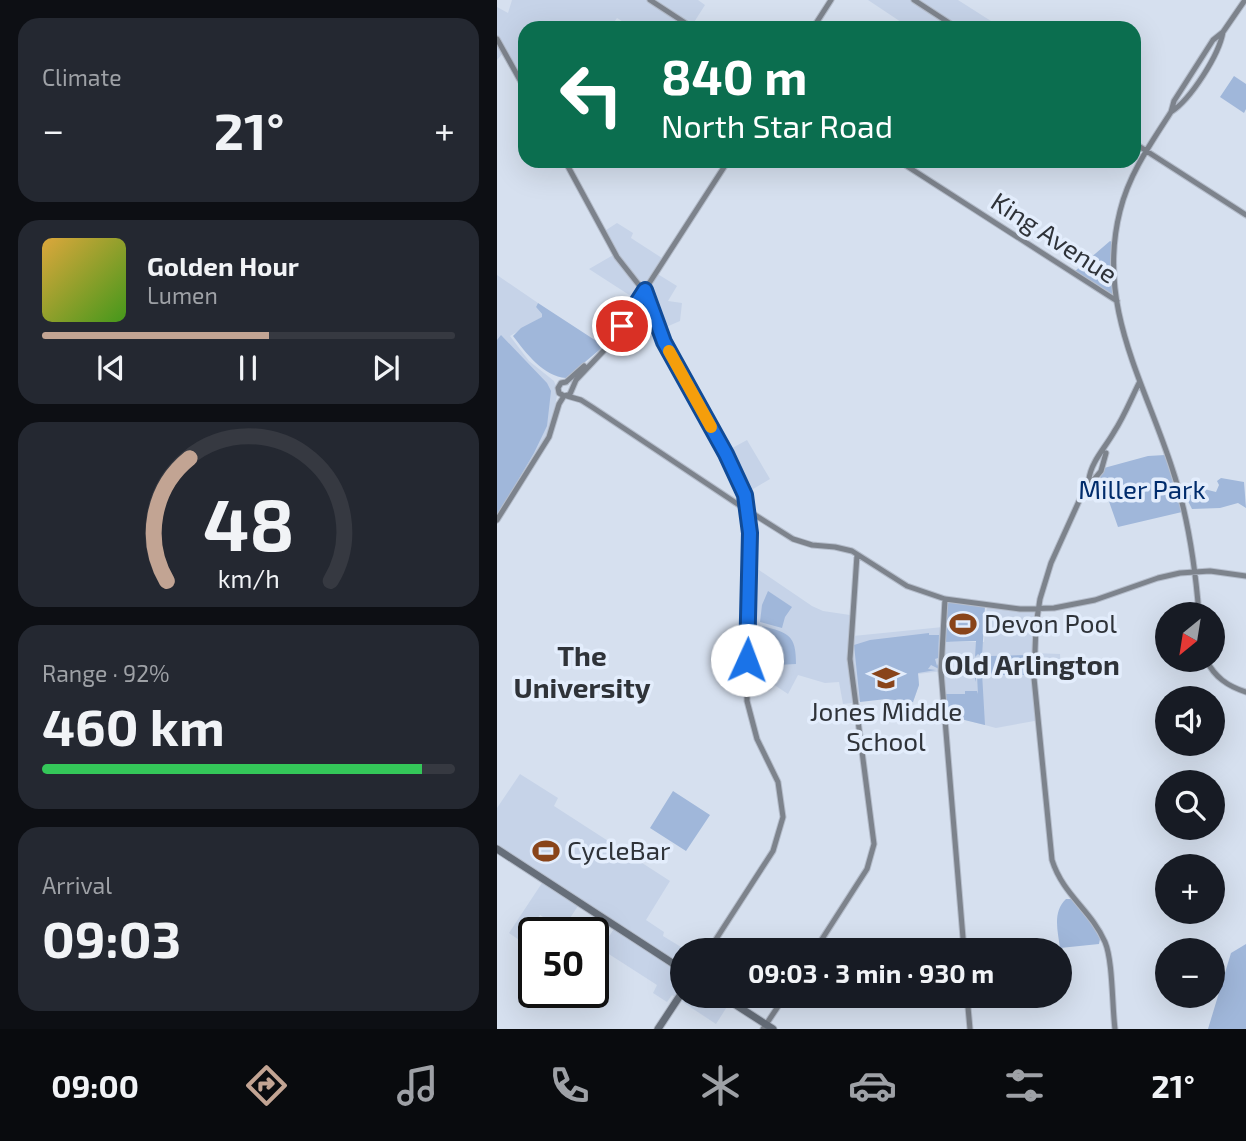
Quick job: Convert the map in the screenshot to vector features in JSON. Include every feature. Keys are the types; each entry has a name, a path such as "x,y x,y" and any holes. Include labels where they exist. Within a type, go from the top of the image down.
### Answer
{"main road":[{"path":"497,849 670,962"},
{"path":"658,1029 671,1008"},
{"path":"739,1008 767,1027"}],"street":[{"path":"650,0 682,21"},
{"path":"818,21 831,0"},
{"path":"914,0 946,21"},
{"path":"1141,159 1206,50 1223,32 1245,0"},
{"path":"1171,112 1181,105 1221,46 1223,32"},
{"path":"497,39 518,76"},
{"path":"1141,147 1246,215"},
{"path":"569,168 617,257 645,290 664,342 736,474 748,510 750,552 747,701 757,739 778,782 783,817 773,851 717,938"},
{"path":"497,520 545,444 559,404 584,370 603,352 722,168"},
{"name":"King Avenue","path":"910,168 1117,302"},
{"path":"1136,168 1119,213 1114,253 1117,302 1124,339 1178,485 1196,571 1198,602"},
{"path":"554,424 553,415 559,385 603,352"},
{"path":"566,382 581,400 799,541 841,548 907,586 945,599 1038,609 1081,604 1158,578 1196,571 1246,576"},
{"path":"1094,472 1101,471 1114,433 1139,383"},
{"path":"558,391 581,400"},
{"path":"1114,433 1094,464 1094,472 1051,562 1038,609 1033,650 1052,860 1062,885 1106,944 1115,1029"},
{"path":"1094,464 1101,466"},
{"path":"823,938 865,874 873,851 874,838 850,659 857,555"},
{"path":"945,599 941,670 963,938"},
{"path":"1214,672 1222,680 1246,692"},
{"path":"767,1027 778,1008"},
{"path":"968,1008 970,1029"}],"shaded area":[{"path":"512,0 698,0 705,5 695,21 622,21 617,18 615,21 518,21 518,77 504,52 497,60 497,7 508,13"},
{"path":"868,0 958,0 991,21 900,21"},
{"path":"617,223 633,233 631,238 665,260 656,273 677,286 668,301 682,303 680,321 659,330 657,324 638,332 623,323 637,300 589,269 615,254 603,232"},
{"path":"497,275 538,303 536,307 542,317 510,336 529,361 554,381 558,391 554,424 497,520"},
{"path":"747,440 770,479 743,495 723,453"},
{"path":"754,570 759,570 812,606 823,611 850,615 848,645 852,703 843,704 839,682 825,683 798,675 788,694 749,668"},
{"path":"987,605 1037,610 1034,653 1060,654 1061,675 1036,677 1040,720 996,728 947,715 943,671 918,674 919,685 913,702 886,699 858,701 853,667 853,636 943,627 950,642 984,642","holes":["991,656 1031,656 1031,672 986,675"]},
{"path":"520,774 558,798 554,806 670,881 646,920 664,932 663,936 670,940 670,998 667,1002 653,993 657,985 609,954 609,936 617,924 497,845 497,808"},
{"path":"542,883 578,906 571,917 520,917"},
{"path":"518,919 518,939 509,933"},
{"path":"692,1008 726,1008 716,1024"}],"green space":[{"path":"1234,76 1246,84 1244,113 1220,97"},
{"path":"1112,242 1114,296 1074,272"},
{"path":"538,303 604,346 566,378 558,377 543,368 513,336 521,328 542,317 536,307"},
{"path":"501,335 547,383 551,391 547,426 497,516 497,340"},
{"name":"Miller Park","path":"1165,455 1182,512 1118,527 1100,476 1104,468 1148,456"},
{"path":"1221,478 1244,482 1246,508 1238,503 1220,508 1192,509 1184,493 1194,496 1202,494 1204,489 1216,492 1219,485 1217,481"},
{"path":"768,591 792,607 782,628 760,622 762,605"},
{"name":"Devon Pool","path":"950,601 985,606 982,657 978,654 975,657 976,641 943,642 946,606"},
{"path":"762,626 785,633 789,637 794,647 796,664 759,666"},
{"path":"929,633 939,635 938,658 935,659 937,666 939,662 939,669 931,665 928,669 936,670 918,673 919,685 913,702 886,699 860,702 854,645 870,640"},
{"path":"983,652 991,656 1029,655 1031,672 1025,675 986,675 984,678"},
{"path":"975,673 982,673 985,725 948,716 948,707 947,711 944,694 977,691 978,694"},
{"path":"673,791 710,815 686,851 650,828"},
{"path":"1066,899 1071,899 1092,924 1100,939 1099,944 1072,947 1072,938 1058,938 1057,916"},
{"path":"1246,944 1246,1029 1208,1029 1214,1008 1225,1008 1225,973 1231,953"}],"slow traffic":[{"path":"669,351 711,427"}],"place":[{"name":"Devon Pool","path":"963,624"},
{"name":"Jones Middle School","path":"886,678"},
{"name":"CycleBar","path":"546,851"}],"district":[{"name":"Old Arlington","path":"1032,665"},
{"name":"The University","path":"582,672"}],"route":[{"path":"622,326 645,290 664,342 726,454 744,494 750,533 747,660"}]}
